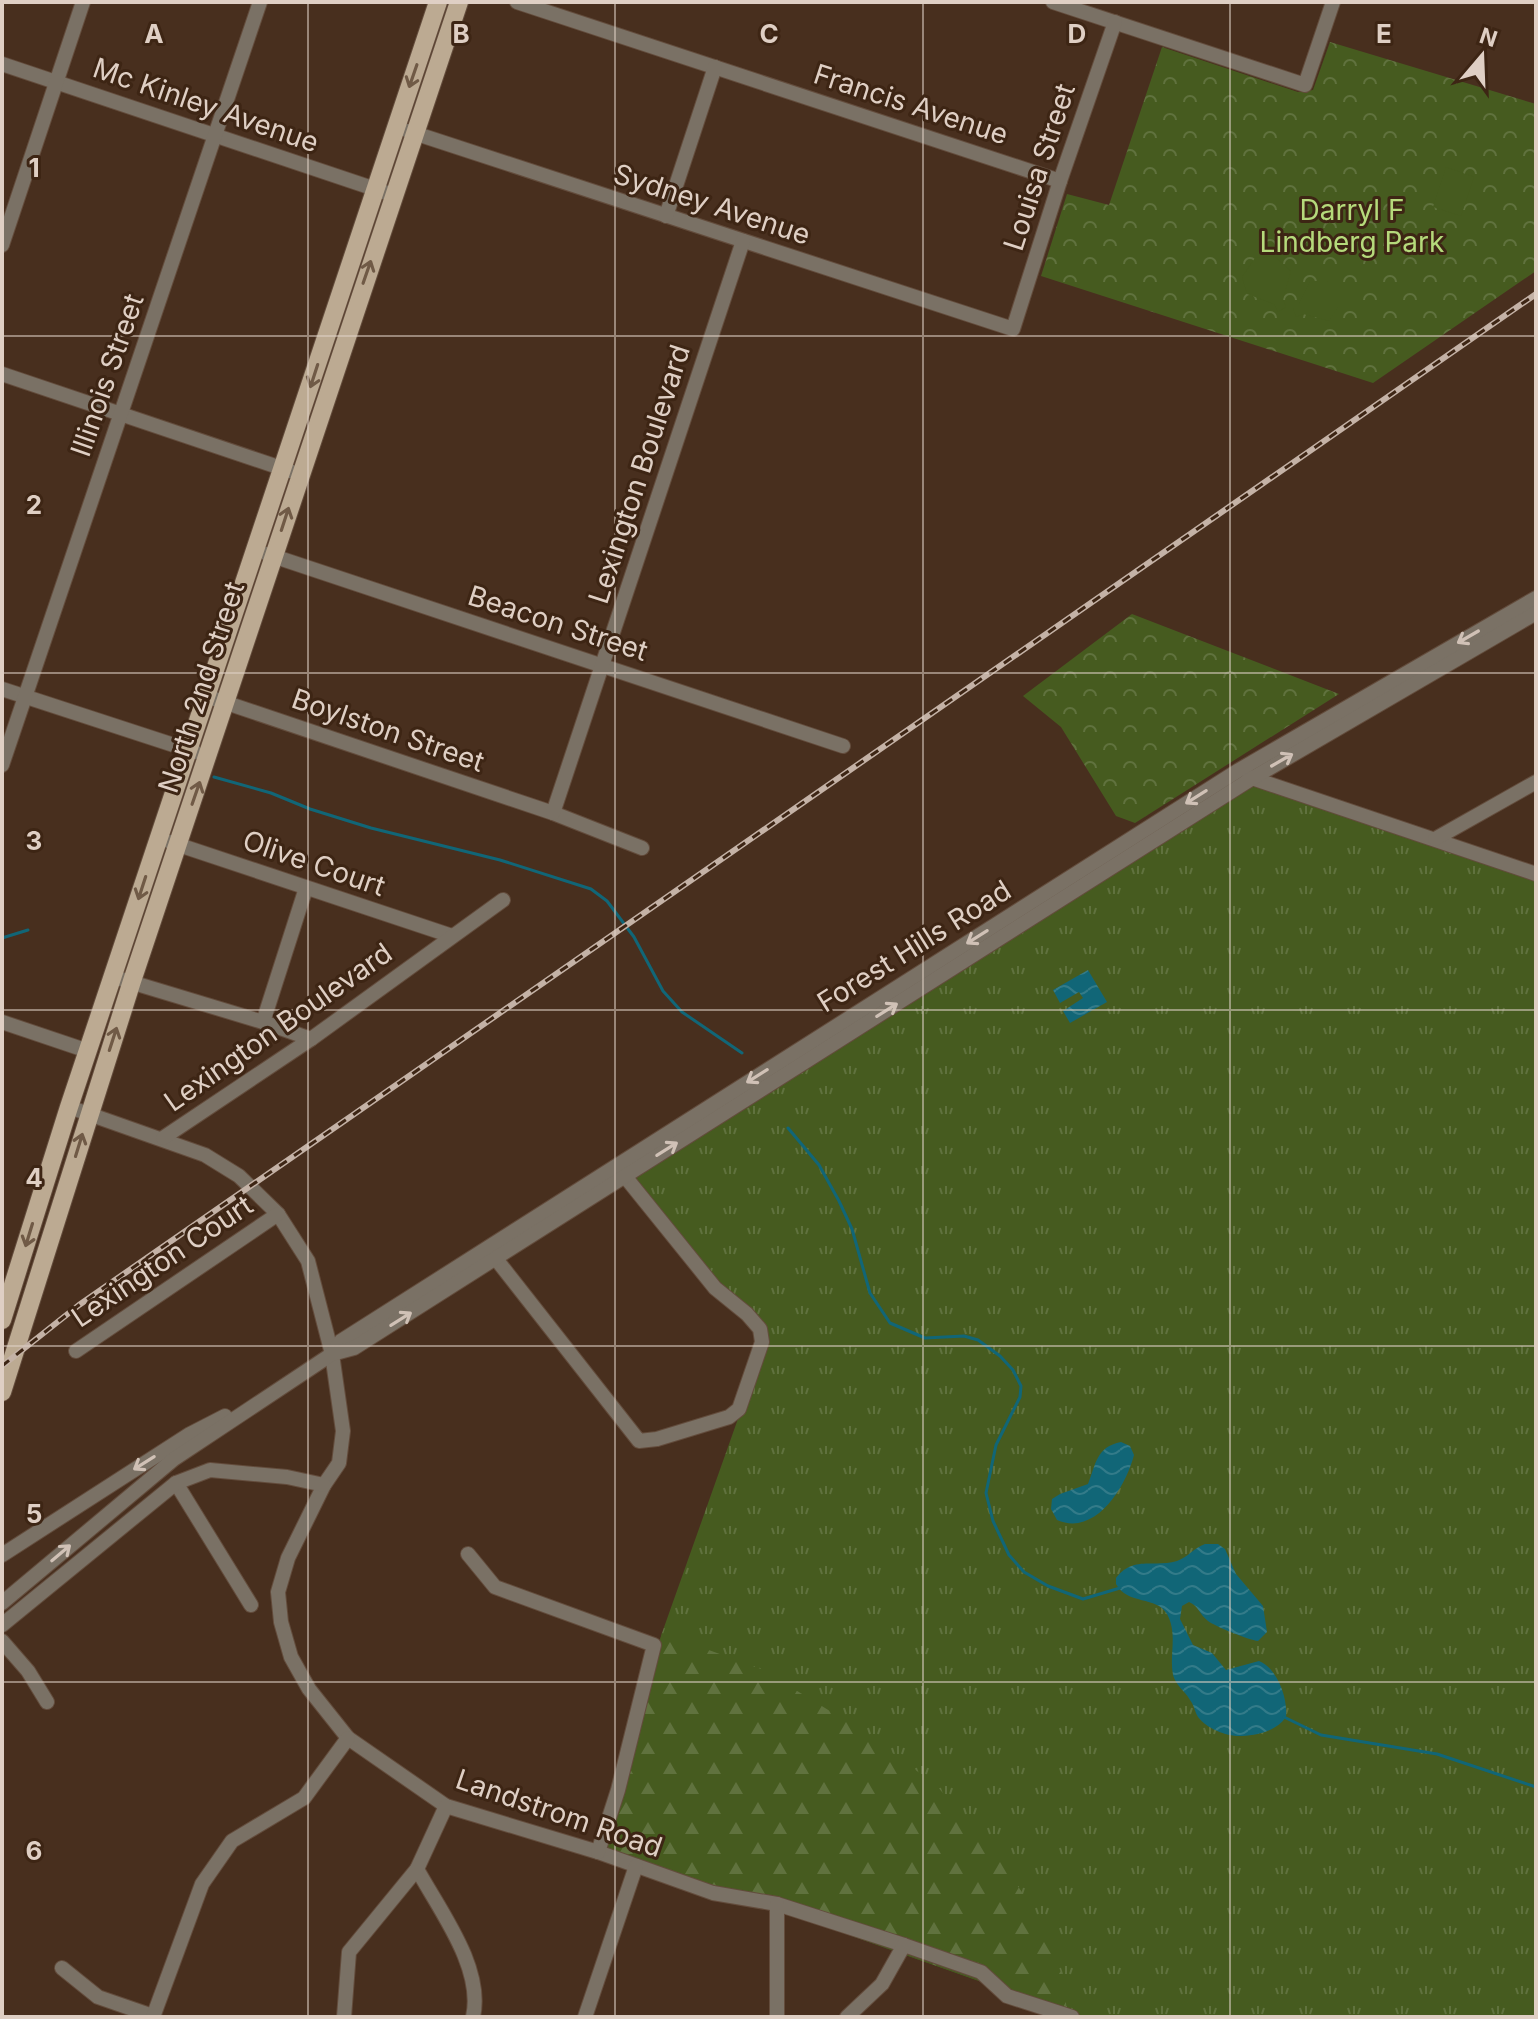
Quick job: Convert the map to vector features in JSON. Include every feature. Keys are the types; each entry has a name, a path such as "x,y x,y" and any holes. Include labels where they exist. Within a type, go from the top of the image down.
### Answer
{"main road":[{"name":"North 2nd Street","path":"2,1392 89,1113 159,838 206,696 264,553 404,130 438,2"},
{"name":"North 2nd Street","path":"404,130 459,2"},
{"name":"North 2nd Street","path":"3,1315 88,1051 123,979 178,844 208,757 226,702 264,553"}],"street":[{"path":"2,245 83,2"},
{"name":"Illinois Street","path":"2,765 260,2"},
{"name":"Francis Avenue","path":"517,2 1060,181"},
{"path":"1053,2 1076,6 1115,22 1305,85 1333,2"},
{"name":"Louisa Street","path":"1013,329 1115,22"},
{"name":"Mc Kinley Avenue","path":"2,64 384,192"},
{"path":"666,216 715,67"},
{"name":"Sydney Avenue","path":"404,130 1013,329"},
{"name":"Lexington Boulevard","path":"553,813 743,241"},
{"path":"2,374 291,472"},
{"name":"Beacon Street","path":"264,553 843,746"},
{"name":"Forest Hills Road","path":"2,1603 174,1459 332,1354 354,1348 491,1252 620,1170 1245,774 1407,680 1536,598"},
{"name":"Forest Hills Road","path":"1407,680 1536,613"},
{"path":"2,689 208,757"},
{"name":"Boylston Street","path":"206,696 553,813 642,848"},
{"path":"1245,774 1536,874"},
{"path":"1435,839 1536,782"},
{"name":"Olive Court","path":"159,838 452,936"},
{"path":"263,1022 306,888"},
{"name":"Lexington Boulevard","path":"69,1107 163,1138 311,1039 503,900"},
{"path":"123,979 311,1039"},
{"path":"2,1022 88,1051"},
{"name":"Landstrom Road","path":"163,1138 205,1155 239,1176 278,1214 308,1261 332,1354 343,1431 339,1463 324,1485 288,1558 278,1592 281,1622 291,1657 309,1689 348,1738 446,1806 598,1852 713,1893 777,1904 904,1945 981,1972 1007,1996 1037,2012 1072,2017"},
{"path":"491,1252 639,1441 657,1439 729,1417 739,1409 745,1398 762,1342 760,1329 715,1288 620,1170"},
{"name":"Lexington Court","path":"76,1351 278,1214"},
{"path":"3,1315 25,1320"},
{"name":"Forest Hills Road","path":"2,1555 190,1434 286,1386"},
{"path":"2,1625 176,1483 210,1470 257,1473 324,1485"},
{"path":"176,1483 251,1605"},
{"path":"468,1554 495,1587 654,1645 618,1790 598,1852"},
{"path":"2,1641 28,1671 47,1702"},
{"path":"62,1968 98,1997 153,2016 202,1884 232,1841 304,1798 348,1738"},
{"path":"344,2017 349,1952 417,1869 446,1806"},
{"path":"585,2017 636,1866"},
{"path":"417,1869 469,1964 475,2006 473,2017"},
{"path":"777,1904 777,2017"},
{"path":"847,2017 882,1984 904,1945"}],"green space":[{"name":"Darryl F Lindberg Park","path":"1330,42 1536,104 1536,271 1373,383 1041,276 1067,194 1109,205 1162,47 1298,92 1313,90"},
{"path":"1446,167 1474,177 1461,216 1433,207"},
{"path":"1274,256 1291,271 1283,299 1286,307 1278,312 1274,304 1247,294 1242,277 1255,258"},
{"path":"1310,281 1327,281 1338,292 1338,307 1329,321 1303,314 1296,317 1293,308 1299,304"},
{"path":"1132,614 1339,694 1135,823 1116,816 1061,727 1023,696"},
{"path":"1254,782 1536,876 1536,2017 1081,2017 600,1847 662,1633 767,1337 629,1180"},
{"path":"662,1633 761,1669 861,1730 936,1785 1001,1860 1025,1897 1063,1977 1067,2012 600,1847"}],"water":[{"path":"1088,970 1107,1002 1070,1023 1063,1011 1083,998 1079,992 1060,1003 1053,990"},
{"path":"1121,1442 1130,1446 1134,1455 1124,1481 1107,1506 1084,1521 1071,1523 1057,1520 1051,1509 1052,1499 1088,1484 1102,1452"},
{"path":"1205,1544 1218,1544 1225,1549 1236,1574 1263,1606 1267,1632 1258,1641 1240,1636 1208,1621 1189,1602 1182,1606 1180,1619 1193,1645 1212,1653 1226,1670 1259,1661 1276,1677 1283,1693 1286,1717 1277,1726 1261,1733 1230,1735 1212,1729 1198,1717 1173,1675 1173,1637 1167,1614 1156,1605 1127,1595 1116,1584 1116,1578 1130,1567 1177,1561"}],"waterway":[{"path":"214,777 371,828 500,860 591,889 607,901 634,937 663,991 682,1012 742,1053"},
{"path":"2,938 28,930"},
{"path":"788,1128 819,1165 839,1201 852,1229 870,1293 890,1323 925,1338 964,1336 978,1340 1013,1370 1021,1386 1020,1397 996,1445 986,1493 993,1521 1009,1555 1024,1572 1048,1586 1083,1599 1120,1588"},
{"path":"1284,1717 1321,1735 1437,1754 1536,1787"}],"railway":[{"path":"2,1366 79,1305 1536,294"}]}
